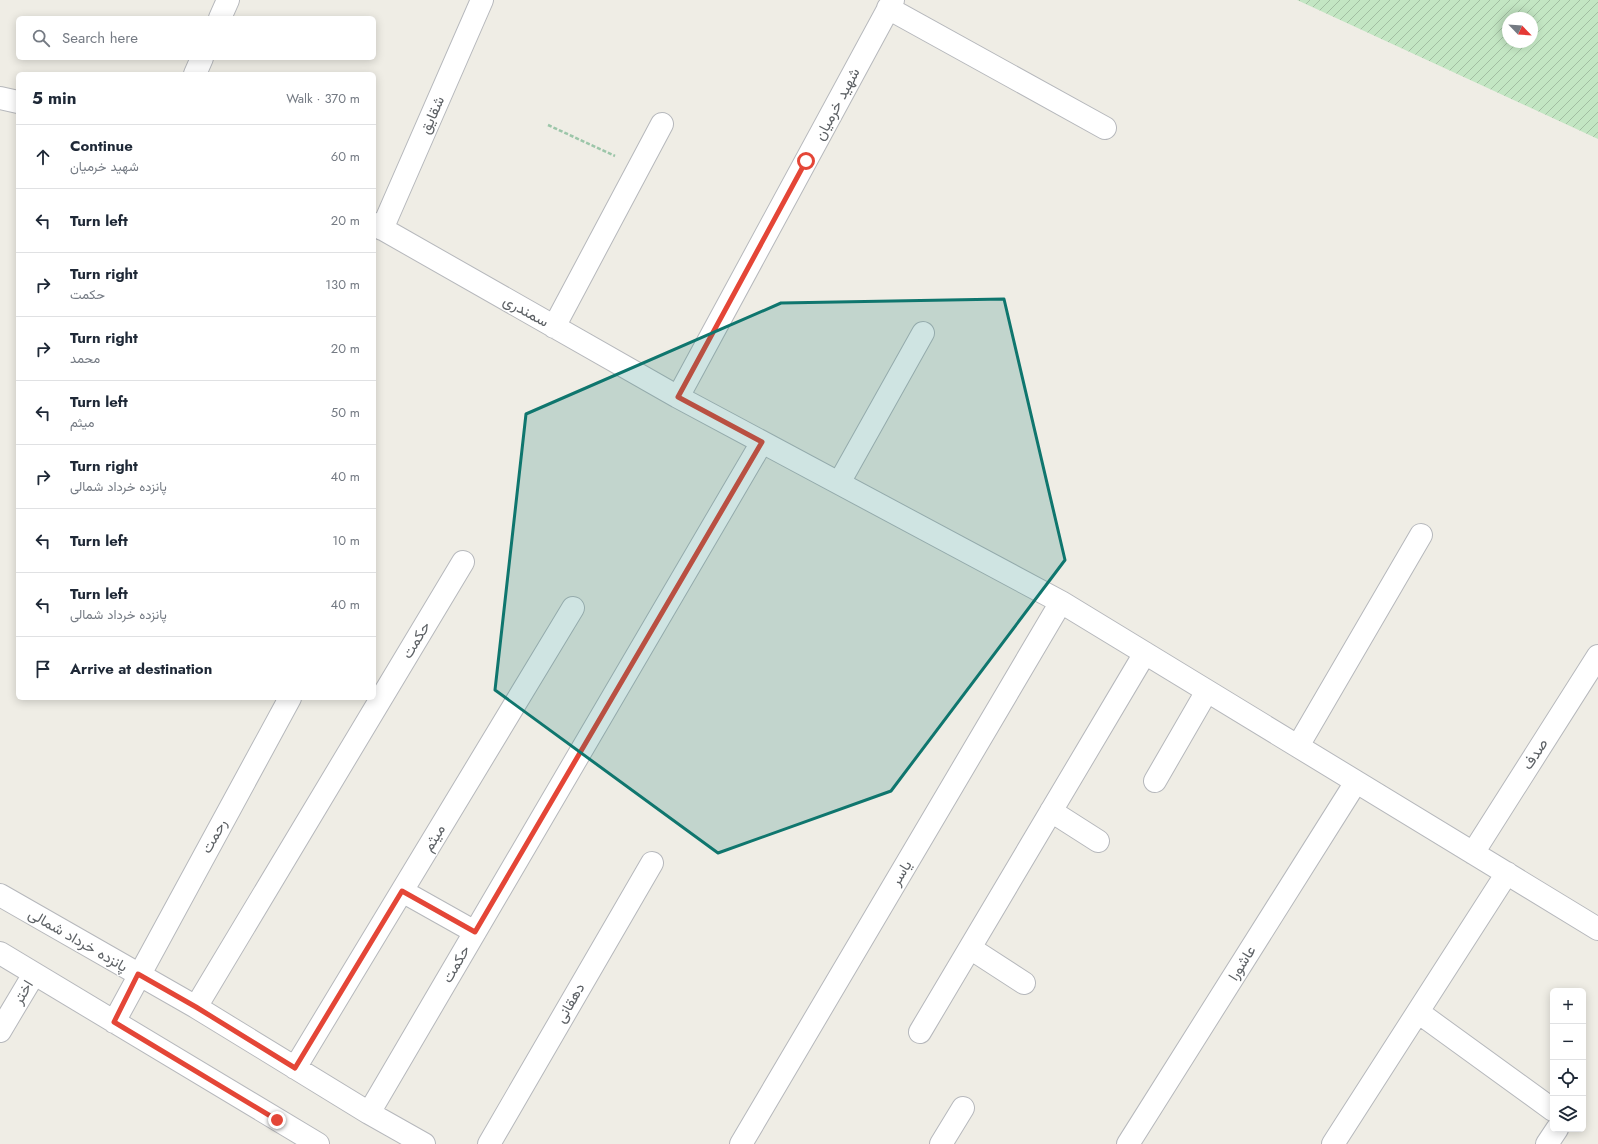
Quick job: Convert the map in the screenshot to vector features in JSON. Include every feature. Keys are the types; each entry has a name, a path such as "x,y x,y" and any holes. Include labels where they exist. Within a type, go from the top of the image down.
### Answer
{"street":[{"path":"221,16 228,0"},
{"name":"شقایق","path":"378,227 482,0"},
{"path":"890,4 1105,128"},
{"name":"شهید خرمیان","path":"678,397 890,4"},
{"path":"197,72 201,60"},
{"path":"0,98 16,102"},
{"path":"554,327 662,124"},
{"name":"سمندری","path":"378,227 678,397 1061,602 1598,929"},
{"path":"839,483 923,333"},
{"name":"حکمت","path":"369,1113 762,442"},
{"path":"1298,746 1421,535"},
{"name":"حکمت","path":"196,1007 464,562"},
{"name":"یاسر","path":"741,1144 1061,602"},
{"name":"میثم","path":"295,1068 573,608"},
{"path":"920,1032 1145,653"},
{"name":"صدف","path":"1473,853 1598,656"},
{"path":"1155,781 1207,691"},
{"name":"رحمت","path":"114,1022 138,974 289,700"},
{"name":"عاشورا","path":"1128,1144 1356,782"},
{"path":"1051,811 1098,841"},
{"name":"دهقانی","path":"489,1144 652,863"},
{"path":"1333,1144 1507,873"},
{"path":"402,891 475,932"},
{"name":"پانزده خرداد شمالی","path":"0,895 196,1007 369,1113 424,1144"},
{"path":"970,948 1024,983"},
{"path":"0,953 318,1144"},
{"name":"اختر","path":"0,1031 34,974"},
{"path":"1418,1012 1550,1108"},
{"path":"940,1144 963,1108"},
{"path":"1547,1144 1554,1132"}],"path":[{"path":"548,125 639,167"}],"highlighted area":[{"path":"1004,299 1065,560 891,791 718,853 495,690 526,414 781,303"}],"green space":[{"path":"1297,0 1598,0 1598,139"}],"route":[{"path":"277,1120 114,1022 138,974 196,1007 295,1068 402,891 475,932 762,442 678,397 806,161"}]}
